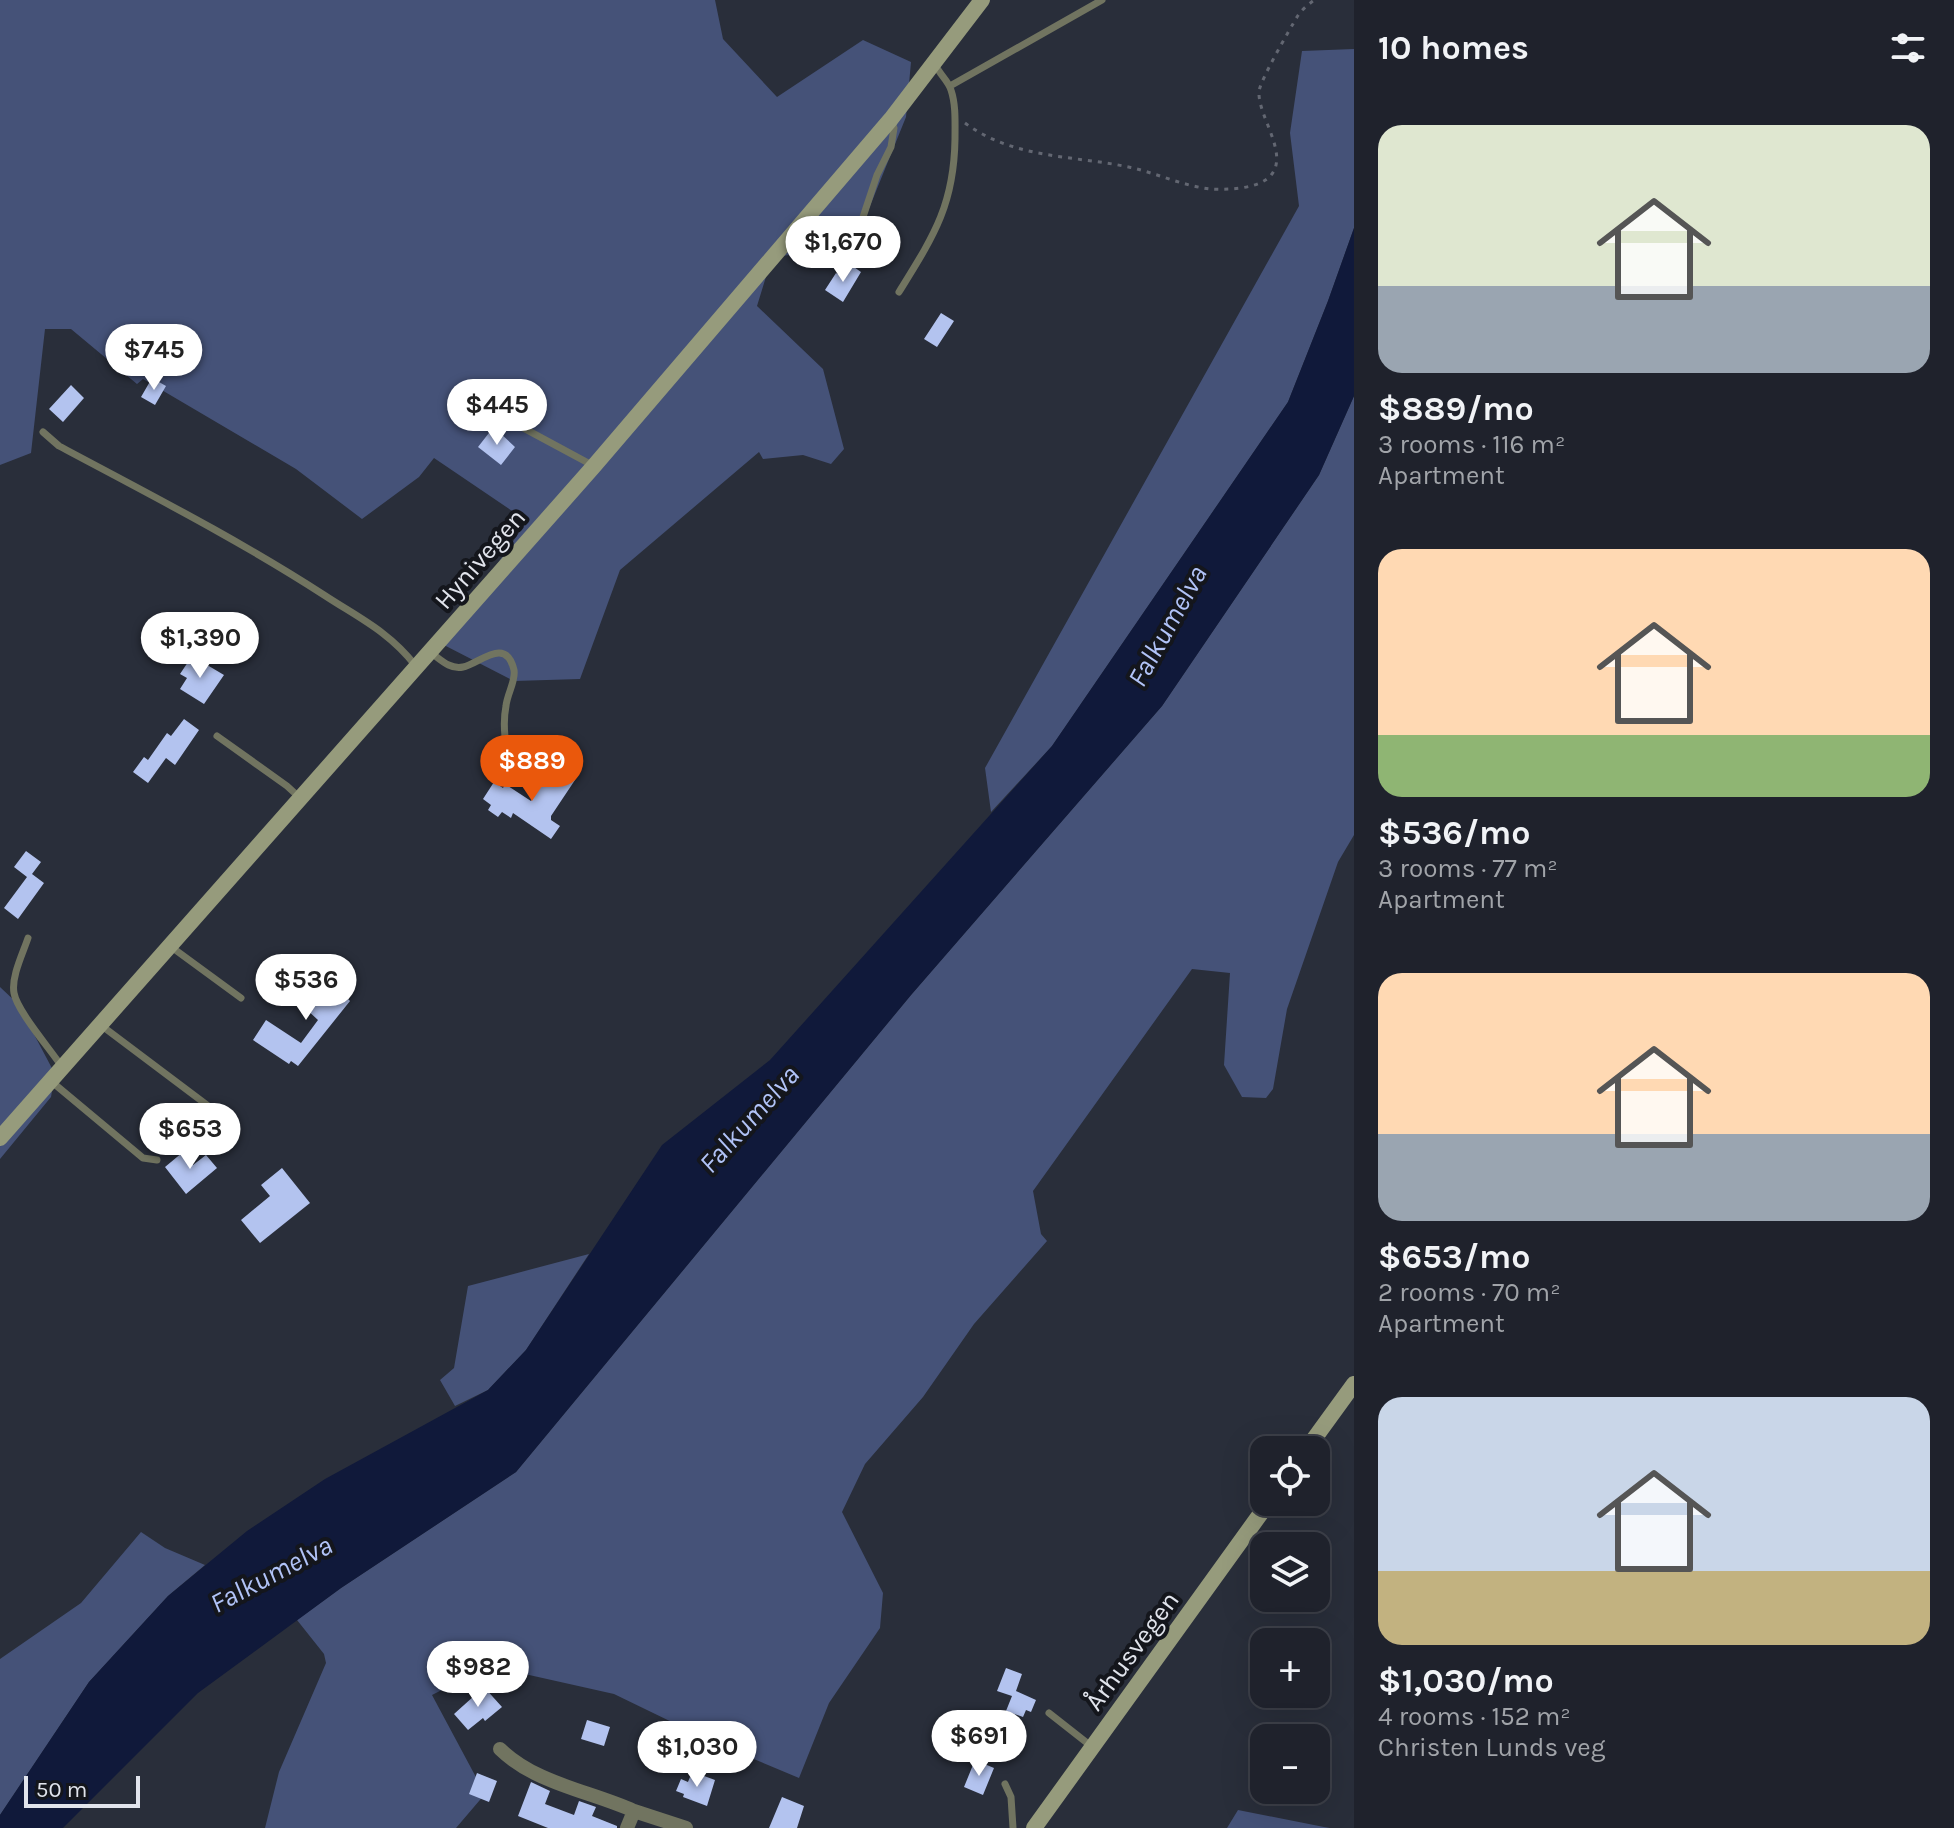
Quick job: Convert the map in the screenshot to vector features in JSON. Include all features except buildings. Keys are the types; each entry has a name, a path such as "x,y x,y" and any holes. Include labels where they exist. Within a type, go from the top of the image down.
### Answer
{"main road":[{"name":"Hynivegen","path":"0,1138 594,466 891,119 982,0"},
{"path":"1316,1436 1354,1384"},
{"name":"Århusvegen","path":"1034,1828 1259,1516"}],"street":[{"path":"500,1749 521,1767 538,1776 686,1828"},
{"path":"627,1828 634,1811"}],"lane":[{"path":"950,86 1102,0"},
{"path":"899,292 926,250 950,195 955,116 950,86 940,76 935,64"},
{"path":"853,247 877,175 891,147 894,128 891,119"},
{"path":"499,415 594,466"},
{"path":"43,432 59,446 297,575 325,596 361,616 402,648 417,667"},
{"path":"430,652 450,666 463,668 493,653 502,654 509,660 515,674 506,704 505,737"},
{"path":"217,736 287,786 300,799"},
{"path":"28,938 14,994 62,1067"},
{"path":"170,946 241,998"},
{"path":"100,1025 215,1111 230,1127"},
{"path":"51,1080 143,1158 157,1160"},
{"path":"1049,1713 1092,1747"},
{"path":"1005,1784 1011,1797 1013,1828"}],"path":[{"path":"955,116 977,133 1025,152 1131,167 1207,189 1231,189 1261,183 1271,177 1277,158 1260,107 1258,89 1299,14 1314,0"}],"shaded area":[{"path":"0,0 715,0 723,39 777,97 863,40 911,62 906,117 853,248 772,257 757,306 823,369 844,449 831,464 803,455 763,459 759,452 620,570 580,679 514,681 442,644 527,521 434,458 419,477 362,519 296,469 143,379 137,384 71,329 45,329 31,453 0,465"},
{"path":"1354,49 1354,228 1288,402 1052,746 991,812 985,768 1299,206 1290,133 1302,51"},
{"path":"1354,396 1354,835 1338,862 1287,1009 1273,1089 1266,1098 1242,1097 1224,1065 1230,973 1192,969 1033,1191 1041,1234 1047,1241 974,1324 923,1397 865,1464 842,1512 883,1593 880,1628 829,1703 799,1778 713,1742 614,1694 489,1666 432,1695 485,1794 456,1828 265,1828 279,1772 326,1663 324,1654 297,1620 516,1472 911,995 1162,706 1319,475"},
{"path":"0,987 18,1004 55,1074 51,1097 0,1159"},
{"path":"589,1254 526,1350 488,1390 455,1406 440,1380 454,1368 468,1286"},
{"path":"141,1532 165,1548 205,1565 168,1596 89,1682 0,1815 0,1659 81,1603"},
{"path":"1238,1810 1324,1827 1330,1828 1227,1828"}],"water":[{"name":"Falkumelva","path":"1354,228 1354,396 1319,475 1162,706 911,995 516,1472 341,1588 198,1693 63,1828 0,1828 0,1815 89,1682 168,1596 247,1531 325,1479 488,1390 526,1350 662,1145 770,1060 1052,746 1288,402"}]}
